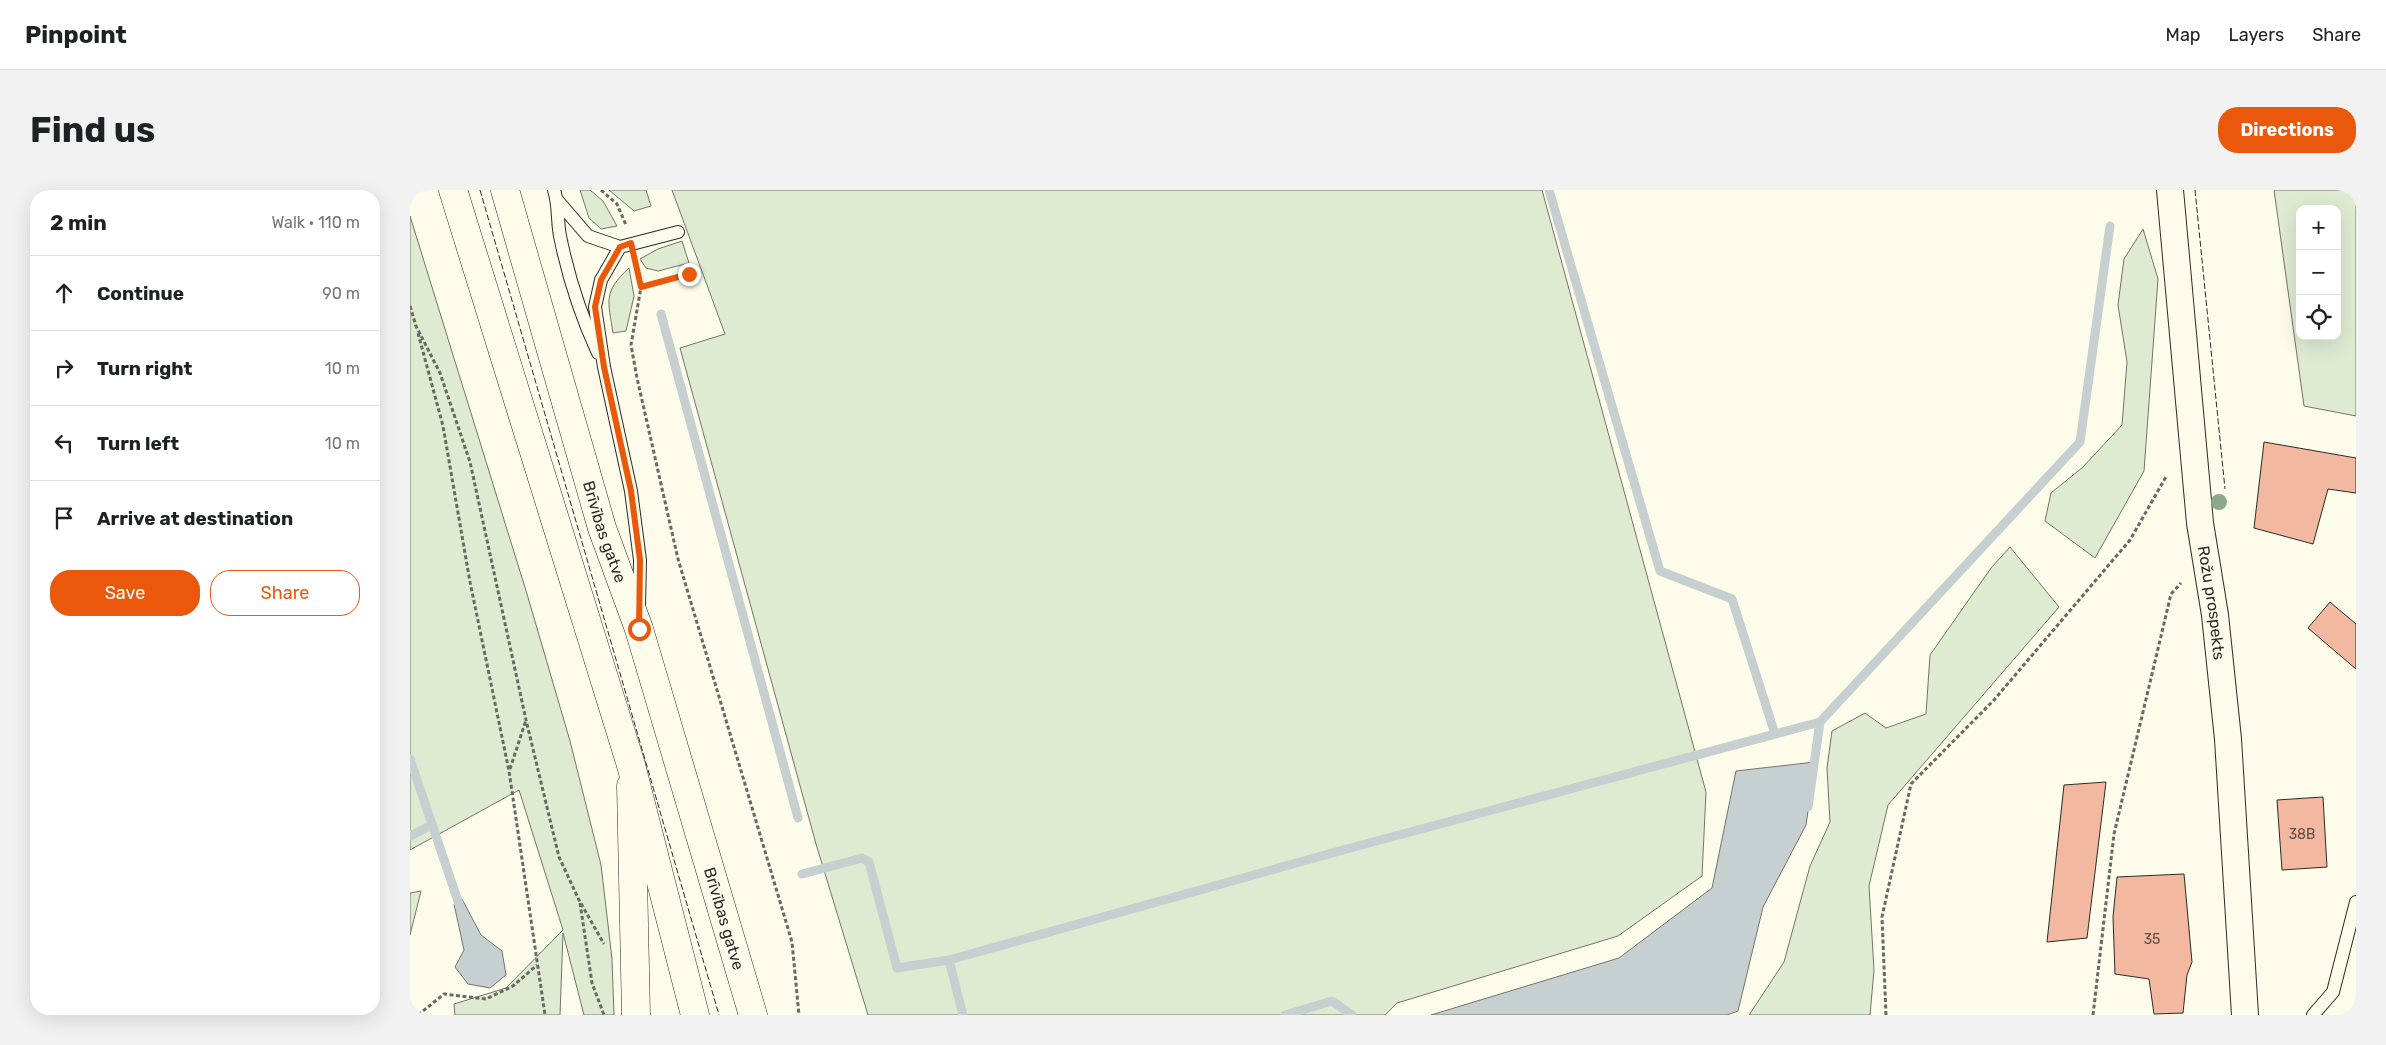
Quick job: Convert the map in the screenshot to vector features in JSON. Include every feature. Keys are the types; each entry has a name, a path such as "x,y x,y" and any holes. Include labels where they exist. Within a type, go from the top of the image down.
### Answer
{"main road":[{"path":"453,190 630,765 695,1015"},
{"name":"Brīvības gatve","path":"505,190 602,528 639,629 753,1015"},
{"path":"630,765 636,1015"}],"street":[{"name":"Rožu prospekts","path":"2170,190 2205,559 2215,615 2228,738 2245,1015"}],"lane":[{"path":"555,195 559,234 582,317 604,367"},
{"path":"555,195 588,236 625,245 678,232"},
{"path":"625,245 601,280 595,307 604,367 631,491 640,560 639,629"},
{"path":"2313,1015 2333,992 2356,902"}],"path":[{"path":"601,190 617,204 624,218 625,245 641,287 631,345 637,378 678,559 792,942 799,1015"},
{"path":"641,287 689,274"},
{"path":"410,306 443,426 470,582 509,771 545,1015"},
{"path":"416,326 440,372 470,462 526,720 559,858 579,900 608,950"},
{"path":"1886,1015 1882,916 1911,784 1994,700 2130,540 2171,467"},
{"path":"2093,1015 2114,834 2171,594 2205,559"},
{"path":"509,771 526,720"},
{"path":"579,900 592,984 604,1015"},
{"path":"418,1015 444,994 486,999 513,986 538,964"}],"green space":[{"path":"580,190 590,190 603,201 617,226 601,229 589,218"},
{"path":"609,190 646,190 651,206 634,211"},
{"path":"672,190 1542,190 1706,792 1702,876 1618,936 1397,1003 1385,1015 868,1015 816,844 680,348 725,334"},
{"path":"2274,190 2356,190 2356,416 2304,406"},
{"path":"410,216 527,594 570,741 601,865 612,959 614,1015 584,1015 563,933 560,1015 455,1015 454,1004 506,988 563,930 519,790 410,850"},
{"path":"2143,229 2158,279 2144,471 2095,558 2045,521 2051,493 2083,467 2122,425 2127,362 2118,305 2124,259"},
{"path":"682,241 689,263 658,271 646,268 640,259 658,249"},
{"path":"629,268 634,296 626,331 613,333 609,297 615,284"},
{"path":"2010,547 2059,607 1888,805 1869,886 1874,970 1870,1015 1749,1015 1784,962 1810,866 1830,822 1827,768 1832,731 1865,713 1886,728 1926,714 1930,655 1991,568"},
{"path":"421,891 410,935 410,893"}],"shaded area":[{"path":"1815,762 1806,825 1763,907 1738,1011 1727,1015 1431,1015 1619,958 1712,888 1736,771"},
{"path":"462,899 481,935 502,951 506,975 490,988 468,984 455,967 464,950 454,904"}],"building":[{"path":"2264,442 2356,458 2356,493 2328,489 2313,544 2254,528"},
{"path":"2330,602 2356,624 2356,669 2308,628"},
{"path":"2106,782 2087,938 2047,942 2064,785"},
{"path":"2323,797 2327,867 2282,870 2277,800"},
{"path":"2184,874 2192,962 2187,975 2183,1013 2154,1014 2149,979 2115,974 2113,917 2117,877"}],"waterway":[{"path":"1549,190 1660,571 1732,599 1775,734"},
{"path":"1808,807 1820,722 2080,442 2110,226"},
{"path":"661,314 798,818"},
{"path":"802,874 862,858 869,862 897,968 949,960 1343,850 1820,722"},
{"path":"410,759 462,913"},
{"path":"410,836 432,825"},
{"path":"949,960 963,1015"},
{"path":"1285,1015 1332,1001 1352,1015"}],"fence":[{"path":"480,190 719,1015"},
{"path":"2195,190 2225,489"}],"route":[{"path":"639,629 640,560 631,491 604,367 595,307 601,280 620,247 631,243 641,287 689,274"}]}
